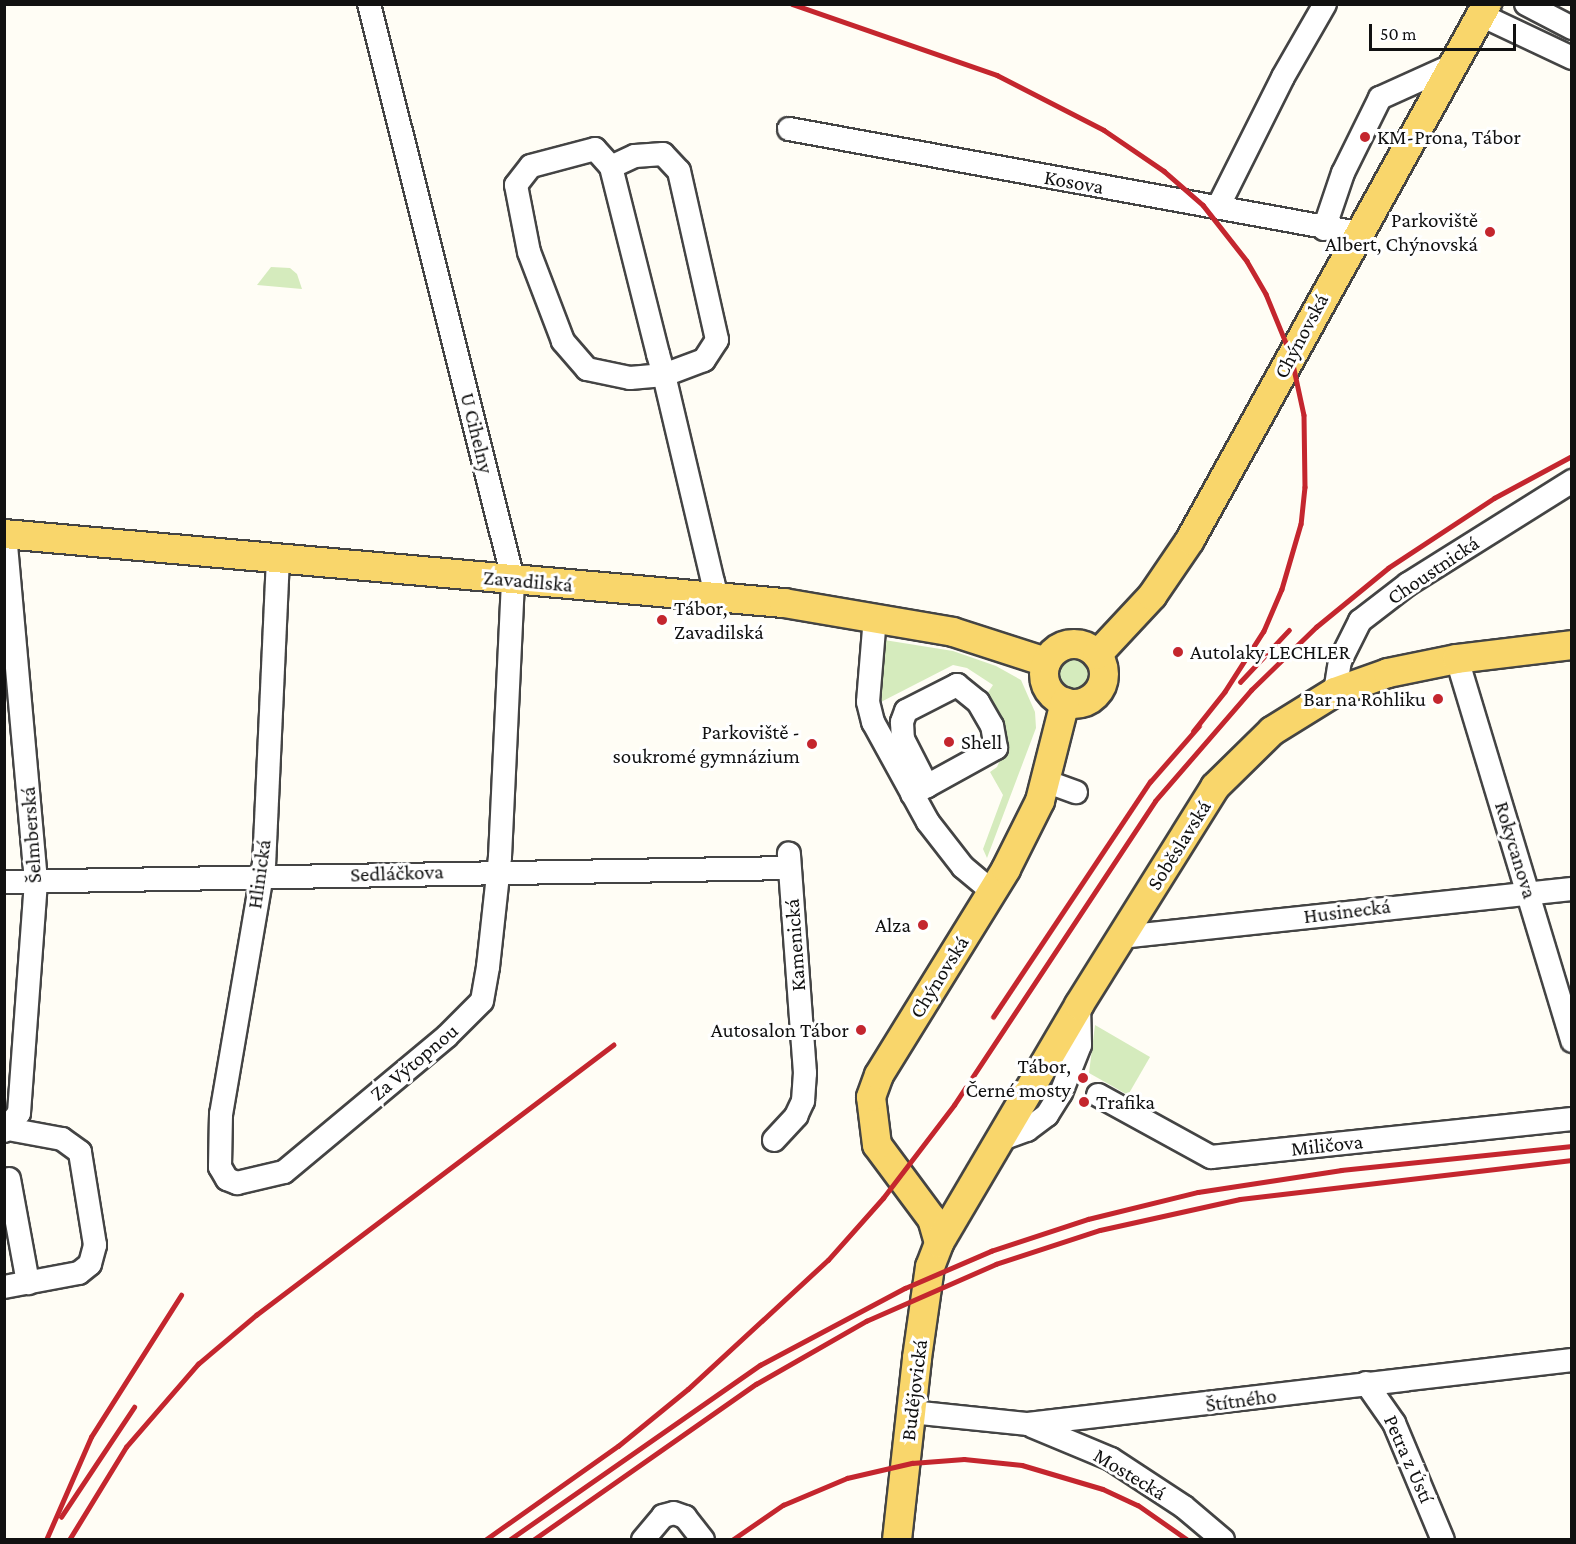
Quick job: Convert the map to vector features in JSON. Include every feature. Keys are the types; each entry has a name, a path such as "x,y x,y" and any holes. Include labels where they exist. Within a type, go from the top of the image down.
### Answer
{"main road":[{"name":"Chýnovská","path":"1097,655 1152,596 1190,540 1358,233 1484,10"},
{"name":"Zavadilská","path":"5,534 717,597 875,617 953,632 1046,662"},
{"path":"1070,644 1090,648 1097,655 1104,673 1098,691 1083,702 1065,702 1056,698 1045,681 1046,662 1052,653 1070,644"},
{"name":"Soběslavská","path":"939,1243 1079,1005 1215,787 1272,731 1335,692 1388,674 1457,659 1572,645"},
{"name":"Chýnovská","path":"939,1243 932,1219 877,1145 870,1117 871,1097 879,1075 992,891 1040,801 1065,702"},
{"name":"Budějovická","path":"897,1539 930,1267 939,1243"}],"street":[{"name":"U Cihelny","path":"369,4 513,579 498,870"},
{"path":"1218,207 1283,77 1325,4"},
{"path":"1526,4 1572,28"},
{"path":"1484,10 1572,58"},
{"path":"1324,229 1343,173 1380,98 1453,65"},
{"name":"Kosova","path":"789,129 1218,207 1324,229 1358,233"},
{"path":"611,167 635,156 663,154 679,171 717,340 704,360 664,375 630,378 587,369 562,340 529,252 516,185 531,166 595,149 611,167 664,375 717,597"},
{"name":"Choustnická","path":"1335,692 1340,661 1360,621 1408,584 1572,481"},
{"name":"Šelmberská","path":"5,534 36,881 19,1113 6,1130"},
{"name":"Hlinická","path":"232,1183 224,1174 219,1159 221,1114 261,877 279,558"},
{"path":"875,617 869,711 897,766 920,790"},
{"name":"Rokycanova","path":"1457,659 1529,891 1572,1041"},
{"path":"920,790 996,748 997,741 978,702 957,685 906,711 903,739 920,790 950,852 992,891"},
{"path":"1045,781 1076,792"},
{"name":"Sedláčkova","path":"4,882 261,877 789,860"},
{"name":"Kamenická","path":"774,1140 796,1116 803,1101 802,1038 789,860"},
{"name":"Za Výtopnou","path":"232,1183 249,1183 284,1172 478,1005 484,995 498,870"},
{"name":"Husinecká","path":"1122,937 1529,891 1572,889"},
{"name":"Miličova","path":"1098,1095 1211,1156 1572,1119"},
{"path":"4,1287 79,1273 90,1264 95,1245 80,1152 62,1139 6,1130"},
{"path":"9,1179 27,1283"},
{"name":"Štítného","path":"911,1412 1029,1424 1191,1407 1366,1383 1572,1360"},
{"name":"Petra z Ústí","path":"1366,1383 1394,1423 1443,1539"},
{"name":"Mostecká","path":"1029,1424 1111,1459 1184,1507 1223,1539"},
{"path":"643,1539 663,1516 674,1513 685,1517 703,1539"}],"green space":[{"path":"271,267 290,268 297,274 302,289 257,285"},
{"path":"878,639 953,651 996,666 1021,680 1035,712 1036,728 987,858 983,849 1003,795 990,772 997,767 1004,751 985,697 993,685 967,668 953,665 877,704"},
{"path":"1074,657 1086,662 1091,674 1086,686 1074,691 1062,686 1057,674 1062,662"},
{"path":"1095,1025 1150,1057 1128,1095 1089,1073"}],"railway":[{"path":"792,4 997,75 1104,130 1164,171 1203,205 1247,261 1266,294 1291,355 1304,415 1305,487 1301,524 1282,589 1264,631 1225,692 1194,731"},
{"path":"485,1540 618,1446 688,1389 828,1260 883,1198 954,1105 1155,801 1251,690 1316,627 1388,568 1494,498 1572,456"},
{"path":"1240,682 1289,630"},
{"path":"993,1017 1150,782 1199,726"},
{"path":"69,1540 126,1447 198,1364 256,1315 613,1045"},
{"path":"509,1540 760,1365 905,1288 991,1251 1088,1219 1198,1192 1341,1170 1572,1146"},
{"path":"533,1540 756,1384 866,1321 996,1264 1100,1230 1240,1199 1572,1160"},
{"path":"46,1540 91,1437 181,1295"},
{"path":"61,1517 134,1407"},
{"path":"732,1540 783,1505 847,1478 912,1463 964,1459 1022,1465 1103,1489 1138,1505 1188,1540"}],"place":[{"name":"KM-Prona, Tábor","path":"1365,137"},
{"name":"Parkoviště Albert, Chýnovská","path":"1490,232"},
{"name":"Tábor, Zavadilská","path":"662,620"},
{"name":"Autolaky LECHLER","path":"1178,652"},
{"name":"Bar na Rohliku","path":"1438,699"},
{"name":"Shell","path":"949,742"},
{"name":"Parkoviště - soukromé gymnázium","path":"812,744"},
{"name":"Alza","path":"923,925"},
{"name":"Autosalon Tábor","path":"861,1030"},
{"name":"Tábor, Černé mosty","path":"1083,1078"},
{"name":"Trafika","path":"1084,1102"}]}
